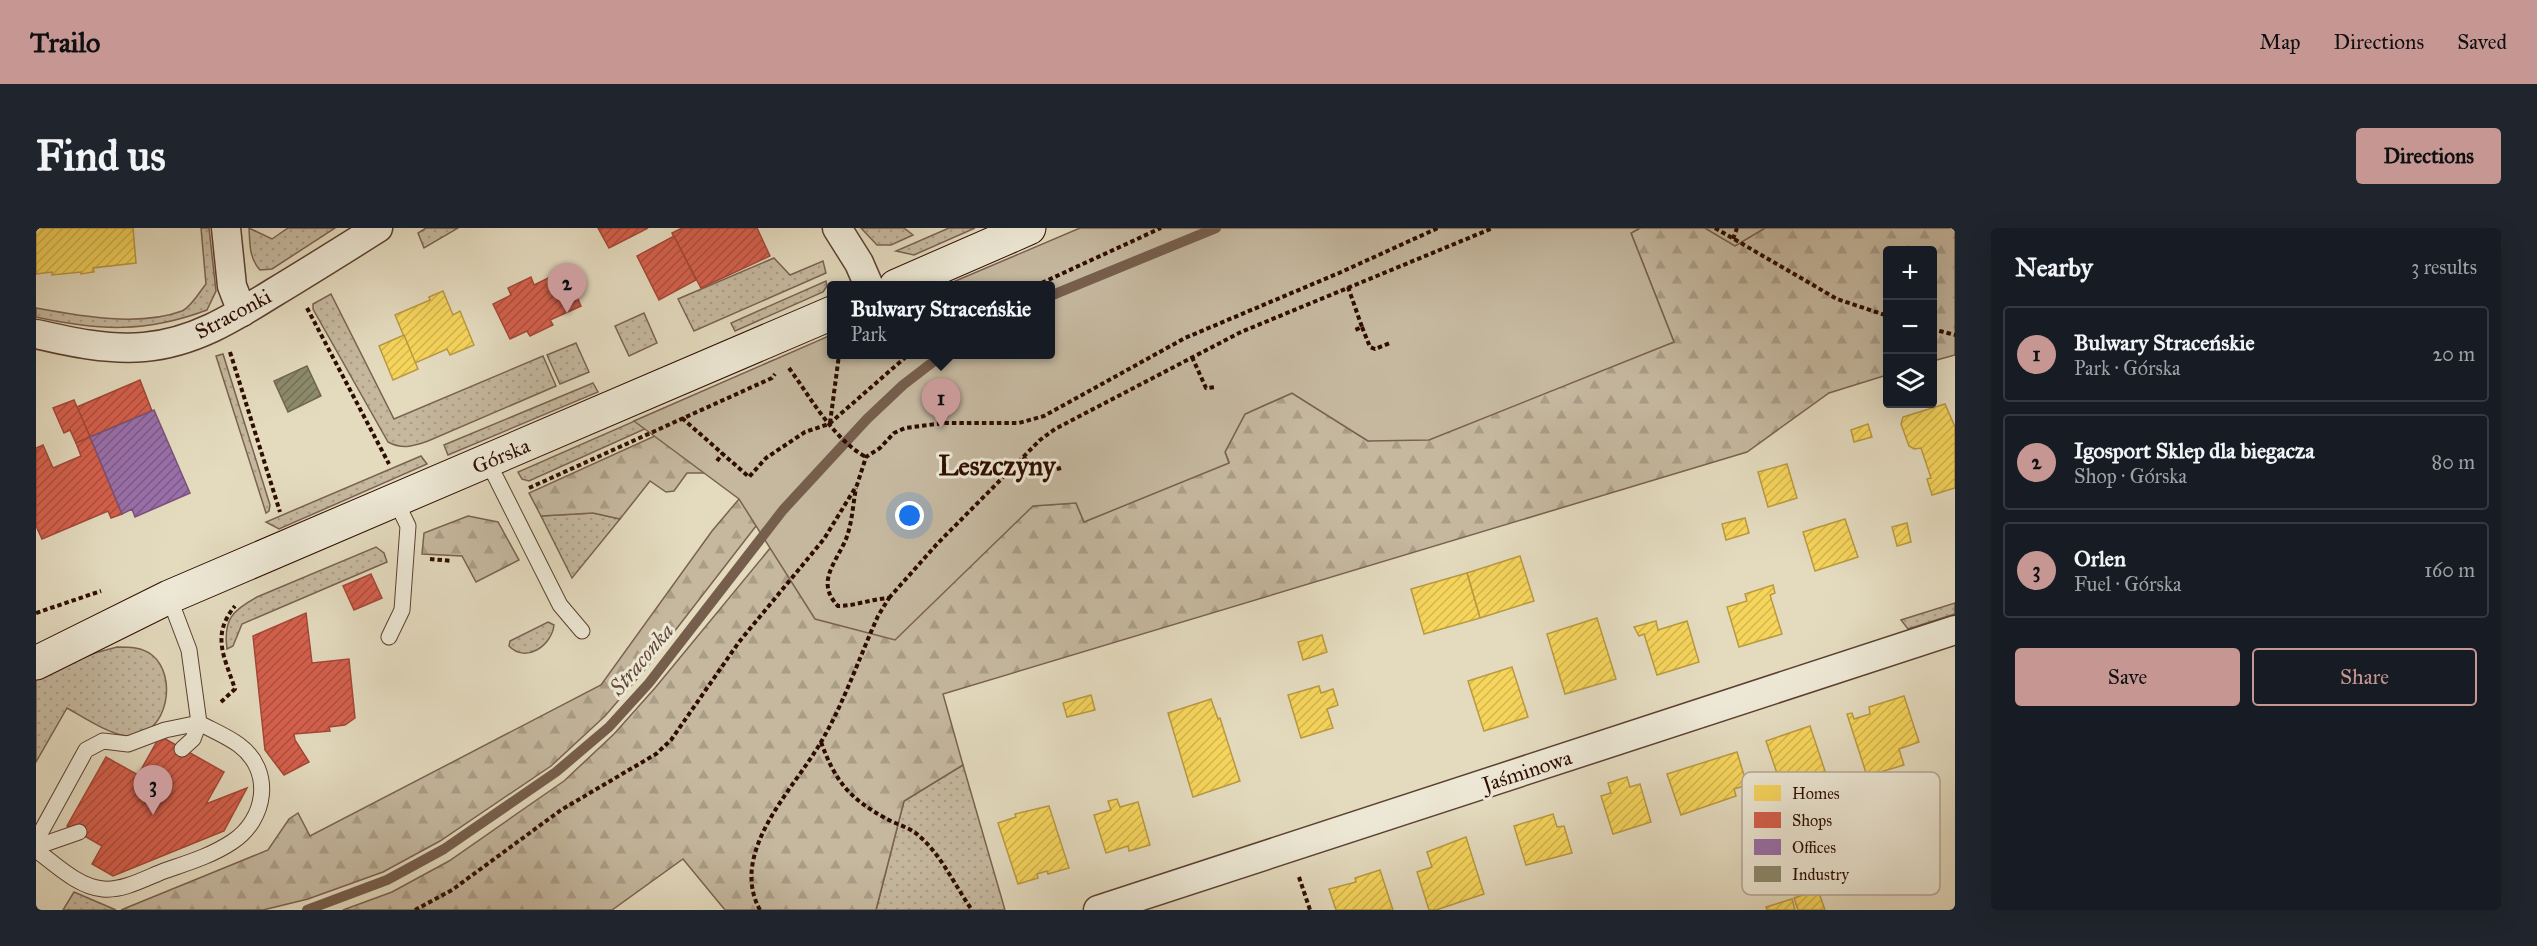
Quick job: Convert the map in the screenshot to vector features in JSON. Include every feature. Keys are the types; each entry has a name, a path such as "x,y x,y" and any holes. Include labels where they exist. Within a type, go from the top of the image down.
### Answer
{"street":[{"path":"226,228 232,286 231,319"},
{"name":"Straconki","path":"36,334 80,345 144,347 190,337 231,319 378,228"},
{"path":"837,228 867,281"},
{"path":"905,281 1029,228"},
{"name":"Górska","path":"36,663 169,597 827,315"},
{"name":"Górska","path":"36,638 169,597"},
{"name":"Jaśminowa","path":"1098,910 1955,630"}],"lane":[{"path":"488,462 560,605 582,631"},
{"path":"389,637 402,610 408,526 396,501"},
{"path":"169,597 189,650 199,723 193,739 182,749"},
{"path":"36,841 86,750 103,741 128,744 165,730 199,723 240,745 254,759 263,796 257,812 234,841 200,858 123,886 103,889 83,883 36,848"},
{"path":"36,848 79,832"}],"path":[{"path":"1044,281 1161,228"},
{"path":"889,598 837,606 829,597 827,586 830,570 847,537 857,485 866,457 880,448 894,433 905,428 944,423 1019,423 1044,416 1185,338 1438,228"},
{"path":"760,910 750,873 756,844 788,790 821,742 878,616 889,598 937,544 1023,457 1055,429 1241,332 1493,228"},
{"path":"1715,228 1837,299 1883,315"},
{"path":"1733,239 1737,228"},
{"path":"294,281 389,464"},
{"path":"1347,287 1370,347 1375,349 1390,343"},
{"path":"231,319 280,512"},
{"path":"1355,330 1362,327"},
{"path":"1937,330 1955,335"},
{"path":"1192,357 1206,388 1216,387"},
{"path":"829,424 837,359"},
{"path":"682,418 749,477 766,458 805,432 829,424 902,359"},
{"path":"784,362 829,424 857,452 866,457"},
{"path":"717,461 723,453"},
{"path":"1023,457 1041,471 1061,468"},
{"path":"415,910 452,890 561,810 656,754 671,740 739,642 824,539 857,485"},
{"path":"199,723 236,689 220,636 226,618 242,600"},
{"path":"821,742 831,770 849,794 884,818 917,834 934,852 972,910"}],"green space":[{"path":"201,228 209,228 216,291 207,310 163,323 122,327 81,325 36,317 36,308 90,317 129,319 165,316 182,311 192,303 206,284"},
{"path":"249,228 272,239 288,228 335,228 272,269 260,270 252,256"},
{"path":"426,228 458,228 424,248 418,233"},
{"path":"861,228 904,228 913,235 891,245 877,245"},
{"path":"949,228 975,228 914,255 896,251"},
{"path":"1080,228 1640,228 1631,233 1674,342 1429,440 1368,441 1292,393 1245,414 1225,452 1229,463 1084,522 1076,503 1033,506 895,640 815,619 739,499 634,421 827,337 827,359 1055,359 1055,281 955,281"},
{"path":"1640,228 1705,228 1735,246 1765,228 1955,228 1955,355 1937,360 1937,246 1883,246 1883,376 1829,393 1747,452 943,694 963,765 904,801 876,910 725,910 683,859 612,910 343,910 392,892 449,861 564,781 614,734 655,688 790,524 1042,359 1055,359 1055,351 1226,239 1033,506 1076,503 1084,522 1229,462 1225,452 1245,414 1292,393 1368,441 1674,342 1631,233"},
{"path":"1705,228 1765,228 1735,246"},
{"path":"774,258 790,275 823,261 826,273 694,331 678,299"},
{"path":"826,281 827,286 823,292 735,331 731,323"},
{"path":"331,294 394,419 543,356 556,386 428,441 408,446 398,446 388,442 313,309 313,304"},
{"path":"644,313 657,343 629,356 615,326"},
{"path":"576,343 589,372 560,384 547,355"},
{"path":"223,354 270,505 266,513 216,356"},
{"path":"772,361 767,374 529,481 522,479 518,472"},
{"path":"593,383 598,392 448,455 444,445"},
{"path":"679,425 705,473 687,473 674,491 666,492 650,481 620,519 593,513 541,516 529,493"},
{"path":"834,439 756,526 643,672 605,716 551,766 440,841 383,872 308,899 263,910 121,910 268,850 289,819 298,813 310,836 601,685 712,531 739,499"},
{"path":"421,456 427,464 279,529 266,522"},
{"path":"593,513 620,519 572,578 541,516"},
{"path":"468,516 498,522 519,560 476,582 462,556 422,554 424,533"},
{"path":"376,547 384,553 387,562 242,624 233,646 227,649 228,623 242,606 257,597"},
{"path":"1955,603 1955,614 1908,629 1901,620"},
{"path":"548,622 554,625 552,632 549,639 537,650 523,653 509,646 510,641"},
{"path":"117,647 144,650 160,664 167,689 161,715 154,725 144,733 124,735 98,726 67,708 36,762 36,677 95,653"},
{"path":"963,765 1005,910 876,910 904,801"},
{"path":"74,892 116,910 63,910"}],"building: Homes":[{"path":"36,228 133,228 136,263 93,268 94,272 81,274 81,272 52,275 52,272 36,274"},
{"path":"443,291 453,315 460,311 474,345 450,355 447,349 415,363 395,315 430,300 429,297"},
{"path":"404,335 418,369 393,380 379,346"},
{"path":"1945,404 1955,427 1955,488 1932,495 1927,479 1931,478 1921,448 1914,449 1909,446 1901,424 1903,417"},
{"path":"1868,424 1872,437 1854,442 1851,430"},
{"path":"1787,464 1797,498 1768,507 1758,472"},
{"path":"1745,518 1749,533 1726,540 1722,524"},
{"path":"1845,519 1858,557 1815,571 1803,532"},
{"path":"1907,523 1911,542 1897,546 1892,527"},
{"path":"1520,556 1534,601 1480,618 1467,573"},
{"path":"1467,573 1480,618 1424,634 1411,589"},
{"path":"1773,585 1775,593 1770,595 1782,634 1739,647 1727,607 1747,601 1745,594"},
{"path":"1597,618 1616,679 1565,694 1547,634"},
{"path":"1656,621 1658,630 1687,621 1699,662 1657,675 1644,634 1639,636 1634,627"},
{"path":"1322,635 1327,652 1303,660 1298,642"},
{"path":"1512,667 1528,717 1484,731 1468,681"},
{"path":"1319,686 1321,693 1333,689 1338,705 1327,709 1333,728 1301,738 1288,695"},
{"path":"1091,695 1095,710 1067,717 1063,703"},
{"path":"1904,696 1919,742 1899,749 1904,765 1880,772 1866,772 1847,714 1852,713 1854,719 1870,714 1869,707"},
{"path":"1211,699 1218,719 1220,718 1240,781 1193,797 1168,713"},
{"path":"1810,726 1825,771 1777,772 1766,741"},
{"path":"1737,752 1743,772 1742,787 1734,789 1736,796 1681,815 1667,774"},
{"path":"1627,777 1630,787 1640,784 1651,822 1613,834 1601,796 1611,793 1608,783"},
{"path":"1117,799 1120,807 1138,802 1150,845 1129,851 1128,846 1106,853 1094,815 1111,810 1108,801"},
{"path":"1049,806 1069,868 1048,874 1047,871 1037,874 1038,878 1018,884 998,823 1016,817 1015,814"},
{"path":"1553,814 1557,827 1564,826 1572,853 1526,865 1514,826"},
{"path":"1466,837 1484,894 1436,910 1429,910 1417,872 1432,867 1427,852"},
{"path":"1380,870 1393,910 1336,910 1329,889 1356,882 1355,878"},
{"path":"1803,895 1820,895 1825,910 1798,910 1794,898"},
{"path":"1792,899 1795,910 1767,910 1766,907"}],"building: Shops":[{"path":"598,228 648,228 609,248"},
{"path":"682,228 757,228 770,256 701,288 672,233"},
{"path":"674,236 696,280 659,300 637,256"},
{"path":"565,270 581,306 550,320 553,325 530,336 527,331 510,339 493,304 511,295 508,288 531,277 534,285"},
{"path":"140,380 152,411 90,437 77,407"},
{"path":"74,400 90,437 76,443 70,430 64,433 53,408"},
{"path":"90,437 122,514 111,518 108,511 42,539 36,526 36,448 43,445 53,468 81,456 76,443"},
{"path":"371,574 382,598 354,610 343,586"},
{"path":"306,613 312,663 349,659 355,718 345,725 329,727 330,731 294,734 295,740 309,762 284,775 265,750 253,636"},
{"path":"160,736 224,772 206,804 247,788 224,831 113,876 92,864 102,846 67,826 106,757 138,775"}],"building: Offices":[{"path":"154,410 190,493 135,517 132,509 122,514 90,437"}],"building: Industry":[{"path":"307,366 321,396 288,412 274,381"}],"waterway":[{"name":"Straconka","path":"1055,294 1216,228"},
{"name":"Straconka","path":"307,910 387,880 444,849 556,772 609,727 649,683 783,510 867,419 903,385 937,359"}],"place":[{"name":"Igosport Sklep dla biegacza","path":"567,313"},
{"name":"Bulwary Straceńskie","path":"941,428"},
{"name":"Orlen","path":"153,815"}],"district":[{"name":"Leszczyny","path":"997,466"}]}
